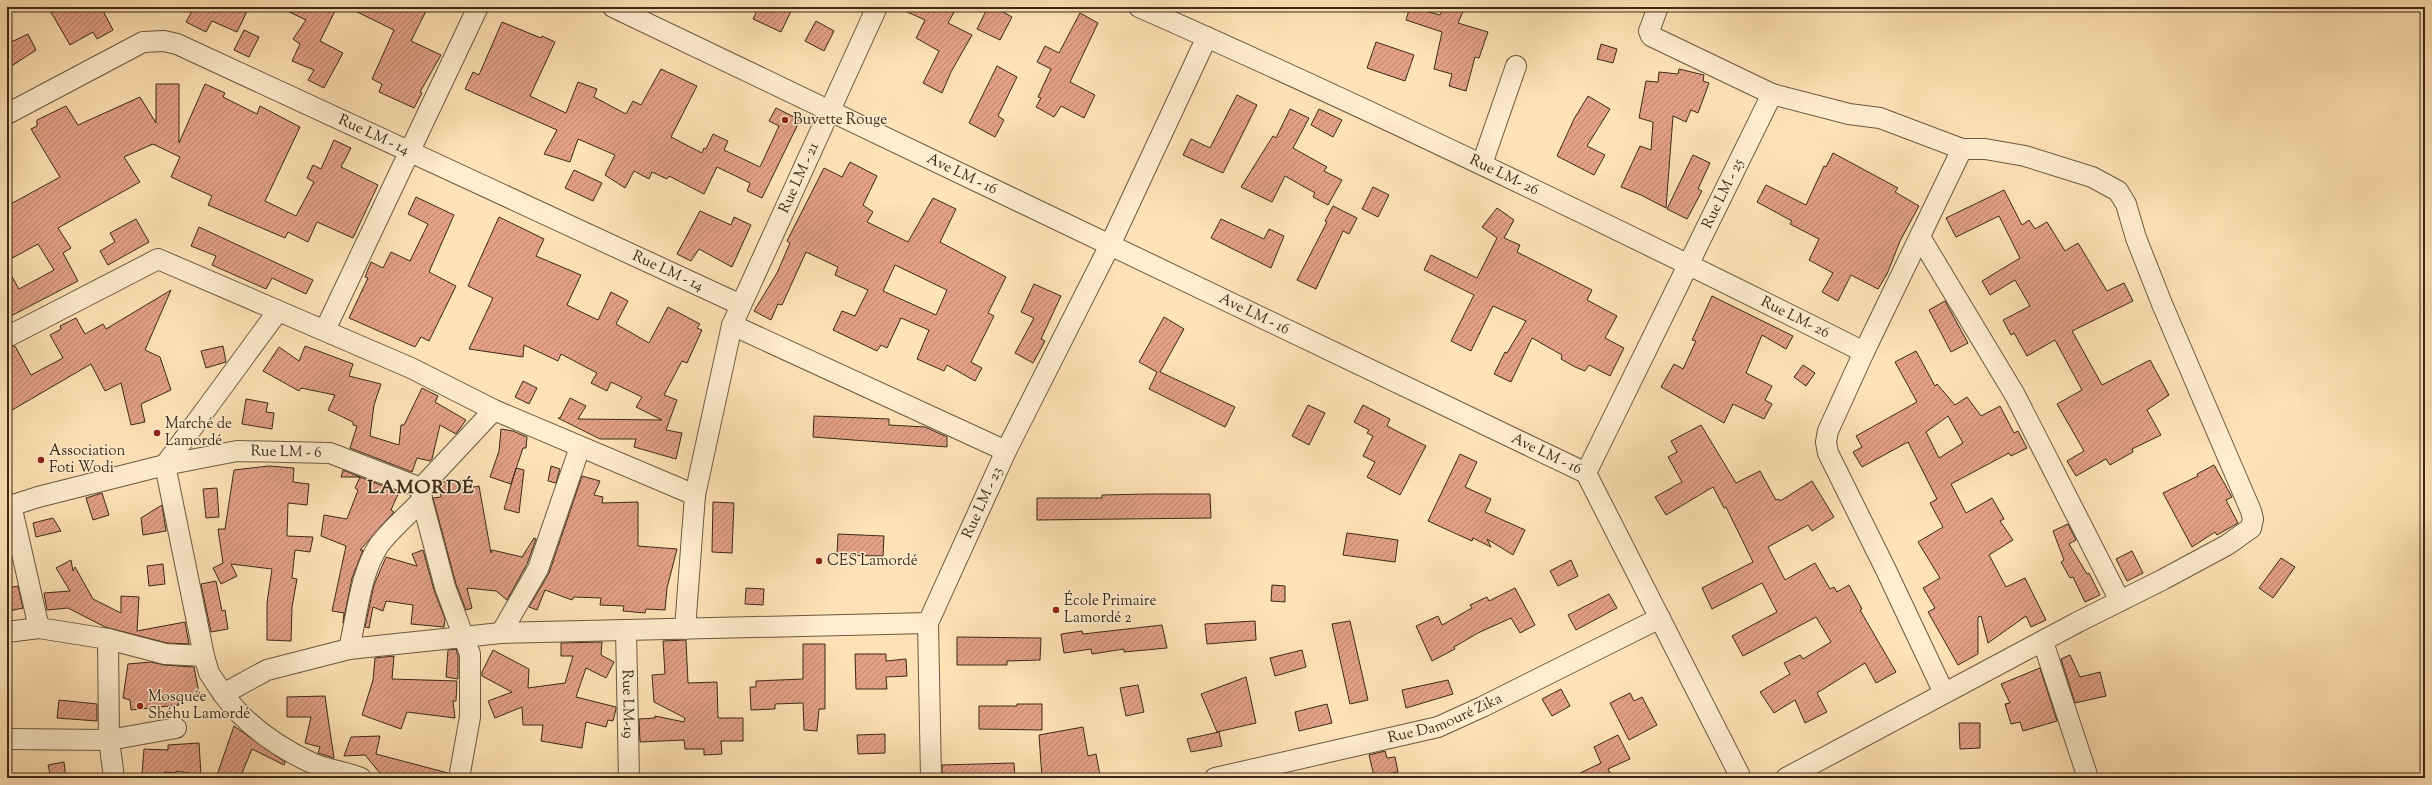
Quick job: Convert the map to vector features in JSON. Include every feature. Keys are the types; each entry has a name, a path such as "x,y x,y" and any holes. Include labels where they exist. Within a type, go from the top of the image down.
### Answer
{"street":[{"path":"325,330 478,7"},
{"name":"Ave LM - 16","path":"613,7 1586,473 1741,778"},
{"name":"Rue LM - 21","path":"685,629 695,495 732,325 828,110 877,7"},
{"name":"Rue LM- 26","path":"1139,7 1482,164 1688,263 1864,352"},
{"path":"1658,7 1649,31 1651,36 1772,94 1849,114 1880,118 1962,149 1996,150 2064,167 2110,185 2123,197 2136,238 2159,297 2252,515 2250,528 2242,536 1786,778"},
{"name":"Rue LM - 23","path":"930,778 928,623 1006,451 1110,245 1207,37"},
{"name":"Rue LM - 14","path":"7,114 143,42 164,41 177,44 741,305"},
{"path":"1482,164 1516,66"},
{"name":"Rue LM - 25","path":"1586,473 1643,360 1688,263 1772,94"},
{"path":"1944,693 1886,570 1828,453 1826,442 1828,431 1864,352 1962,149"},
{"path":"1920,237 2015,395 2120,601"},
{"path":"7,337 158,259 411,368 494,410 695,495"},
{"path":"278,311 165,465 204,656 209,673 222,694 237,713 260,732 315,764 361,778"},
{"path":"732,325 1006,451"},
{"path":"349,649 364,581 373,556 380,544 494,410"},
{"path":"501,633 540,565 580,447"},
{"name":"Rue LM - 6","path":"9,506 165,465 237,451 330,453 421,494"},
{"path":"421,494 445,587 470,654 471,706 469,730 459,778"},
{"path":"9,506 39,628"},
{"name":"Rue Damouré Zika","path":"1215,778 1438,726 1482,707 1660,618"},
{"path":"222,694 267,670 349,649 463,636 501,633 928,623"},
{"path":"7,632 39,628 108,639 165,654 204,656"},
{"name":"Rue LM-19","path":"626,630 629,778"},
{"path":"108,639 109,740 114,778"},
{"path":"2043,642 2088,778"},
{"path":"7,739 109,740 176,728"}],"building":[{"path":"48,7 101,7 113,30 97,39 93,32 70,45"},
{"path":"183,7 249,7 237,32 212,21 206,32 186,22 192,11"},
{"path":"279,7 337,7 320,41 343,53 324,88 308,80 314,70 292,61 300,44 293,39 306,20"},
{"path":"347,7 428,7 411,41 441,55 420,92 422,93 414,108 379,92 382,84 372,79 394,30"},
{"path":"759,7 793,7 781,32 753,19"},
{"path":"896,7 957,7 948,23 972,35 951,72 942,93 923,83 939,51 916,38 925,20"},
{"path":"988,7 994,7 1012,17 1000,40 977,29"},
{"path":"1410,7 1440,15 1444,7 1465,7 1458,23 1488,32 1479,58 1475,57 1466,91 1449,86 1452,74 1434,69 1442,32 1406,20"},
{"path":"1080,13 1098,23 1070,82 1095,95 1084,118 1061,106 1054,117 1036,107 1041,98 1038,97 1051,69 1037,62 1045,46 1059,53"},
{"path":"816,21 834,31 824,51 805,41"},
{"path":"502,22 541,38 542,36 555,42 530,96 566,113 578,82 597,89 594,97 626,114 633,101 641,105 661,69 697,86 671,137 702,153 704,148 706,149 713,134 728,141 724,150 760,167 779,126 769,121 776,108 800,120 762,198 747,191 750,183 717,167 704,194 669,176 667,179 652,172 649,179 634,171 625,188 605,175 615,155 578,139 570,162 544,154 557,130 465,89 473,72 479,75"},
{"path":"244,30 259,37 249,57 234,50"},
{"path":"28,34 36,50 7,69 7,44"},
{"path":"1376,42 1414,55 1405,81 1367,68"},
{"path":"1601,44 1617,49 1613,63 1597,59"},
{"path":"997,66 1017,77 998,116 1004,120 995,137 969,123"},
{"path":"1679,69 1704,75 1703,81 1709,83 1698,113 1691,110 1686,122 1673,116 1666,208 1641,195 1621,187 1640,146 1651,150 1653,122 1639,118 1646,81 1658,82 1659,72 1678,74"},
{"path":"156,84 179,84 179,143 205,84 225,93 223,97 257,114 260,106 300,127 265,201 296,216 314,182 307,178 313,165 321,169 334,140 351,148 341,167 378,185 353,238 317,222 308,242 288,232 285,238 208,205 212,196 171,177 180,157 153,144 124,157 140,182 58,228 71,248 63,253 78,281 7,318 7,268 19,289 54,270 38,244 7,261 7,206 60,177 31,129 37,126 37,120 66,106 78,125 140,97 156,123"},
{"path":"1237,95 1257,105 1223,173 1183,155 1191,139 1210,148"},
{"path":"1588,96 1610,109 1587,146 1605,155 1594,175 1557,156 1574,119"},
{"path":"1290,109 1309,118 1293,148 1327,167 1324,171 1342,180 1328,205 1313,197 1315,193 1285,176 1272,202 1241,187 1273,136 1276,138"},
{"path":"1319,109 1342,120 1333,137 1311,125"},
{"path":"1833,153 1898,188 1895,192 1919,206 1900,241 1887,274 1878,289 1851,275 1838,301 1822,292 1833,273 1809,260 1819,239 1790,224 1792,221 1757,202 1766,185 1806,205 1824,166 1826,167"},
{"path":"1693,155 1710,163 1698,189 1702,191 1687,219 1667,209"},
{"path":"850,162 877,176 863,205 873,212 867,222 908,242 933,198 956,209 940,242 1006,277 988,313 994,316 971,362 982,368 975,381 947,365 944,371 917,359 929,330 901,318 887,348 881,345 877,351 833,330 842,311 855,316 868,290 835,275 838,267 806,252 782,305 778,304 771,320 754,311 777,273 790,243 787,241 824,168 842,177","holes":["895,265 947,290 936,315 883,291"]},
{"path":"574,170 602,183 593,201 565,188"},
{"path":"1373,187 1389,195 1378,217 1362,209"},
{"path":"2004,190 2022,225 2029,220 2035,229 2047,222 2065,251 2078,243 2107,291 2124,283 2133,301 2072,331 2102,385 2150,360 2169,395 2147,410 2161,435 2132,449 2133,452 2110,465 2106,459 2076,476 2067,461 2084,451 2057,404 2082,390 2055,340 2027,356 2014,333 2011,335 2003,320 2030,306 2015,280 1990,295 1982,281 2020,258 1999,216 1956,237 1946,218"},
{"path":"416,197 454,215 429,272 456,286 429,341 421,337 415,347 349,318 368,278 365,277 371,262 383,268 391,252 410,261 428,224 408,214"},
{"path":"1333,206 1357,218 1349,234 1343,231 1316,289 1297,280 1327,222 1325,221"},
{"path":"1497,208 1514,220 1504,238 1520,245 1517,252 1592,290 1587,300 1617,316 1605,338 1624,348 1610,376 1589,365 1585,371 1575,367 1561,359 1562,355 1532,338 1511,382 1494,374 1505,352 1507,353 1526,321 1493,306 1471,351 1451,341 1474,295 1424,270 1431,255 1477,278 1497,238 1482,227"},
{"path":"700,211 731,225 734,217 751,225 732,267 699,249 691,261 677,254"},
{"path":"499,217 544,239 536,256 581,275 567,305 598,320 611,292 628,301 616,324 649,343 668,307 700,324 697,328 702,330 687,363 682,361 664,395 677,400 666,430 682,433 676,459 634,447 636,439 600,439 558,418 560,418 570,398 586,406 578,419 662,420 636,407 642,397 611,382 607,391 591,383 597,373 561,354 558,361 524,345 523,357 469,349 493,298 468,286"},
{"path":"136,219 149,242 108,265 100,251 115,242 110,233"},
{"path":"1221,219 1264,239 1269,229 1284,236 1271,268 1211,238"},
{"path":"199,227 313,280 306,294 272,278 266,289 212,265 216,256 191,246"},
{"path":"1034,284 1061,296 1041,339 1045,341 1033,363 1015,353 1034,318 1021,312"},
{"path":"171,290 145,350 160,357 171,390 141,404 145,422 131,425 121,383 105,391 91,364 7,413 7,348 15,346 31,375 63,358 50,335 61,329 60,326 76,318 85,334 103,324 106,329"},
{"path":"1712,296 1793,336 1786,349 1762,335 1746,373 1772,386 1765,400 1772,404 1764,419 1733,404 1724,423 1661,387 1674,364 1683,369 1696,341 1692,340"},
{"path":"1945,301 1968,343 1951,352 1929,310"},
{"path":"1164,317 1184,329 1160,372 1235,407 1225,427 1149,389 1157,372 1139,362"},
{"path":"223,346 226,362 206,368 201,351"},
{"path":"305,346 353,364 349,376 381,384 374,405 370,436 399,445 401,425 404,425 422,388 438,396 435,402 466,420 456,434 440,425 432,459 430,461 417,458 412,472 350,448 357,426 353,425 353,422 328,410 335,395 301,388 299,391 263,371 279,347 299,361"},
{"path":"1916,351 1935,386 1937,384 1955,405 1967,397 1981,416 2000,406 2014,433 2018,431 2027,448 2011,456 2009,453 1951,484 1966,513 1992,498 2004,519 2000,521 2013,540 1989,555 2006,587 2025,578 2046,620 2031,627 2026,616 1988,643 1981,616 1978,617 1978,654 1958,665 1928,612 1935,608 1923,588 1940,578 1918,542 1943,527 1930,503 1937,499 1908,442 1862,467 1853,452 1862,447 1856,436 1917,402 1895,362","holes":["1948,416 1963,443 1939,458 1926,432"]},
{"path":"1803,365 1815,373 1806,386 1794,377"},
{"path":"523,381 537,388 529,404 515,397"},
{"path":"246,399 268,403 266,412 274,413 272,429 242,424"},
{"path":"1308,405 1325,413 1309,445 1292,436"},
{"path":"1363,405 1390,419 1387,426 1426,446 1400,495 1367,477 1375,462 1363,456 1373,436 1367,433 1369,430 1354,422"},
{"path":"814,416 889,419 889,425 925,427 947,437 947,447 813,437"},
{"path":"1701,425 1736,483 1760,471 1776,500 1779,499 1780,501 1812,481 1834,517 1812,531 1808,525 1768,547 1785,580 1815,563 1830,589 1834,587 1837,592 1849,585 1862,609 1860,610 1896,672 1876,683 1865,663 1817,693 1827,712 1805,723 1795,700 1774,713 1760,692 1790,674 1784,663 1800,655 1803,659 1831,642 1816,617 1743,656 1732,636 1777,612 1762,583 1712,609 1702,588 1753,562 1726,507 1724,508 1713,487 1666,515 1655,497 1682,482 1668,457 1677,452 1671,441"},
{"path":"501,429 513,431 527,437 526,448 523,448 511,484 490,477 499,451"},
{"path":"1460,454 1477,462 1465,487 1491,499 1485,512 1525,530 1513,555 1487,539 1491,547 1473,538 1472,541 1428,521"},
{"path":"2214,465 2232,497 2226,500 2238,523 2217,535 2215,532 2192,547 2163,493 2198,476 2197,474"},
{"path":"269,466 294,468 293,482 309,484 307,505 288,503 287,536 313,537 310,552 295,550 292,578 297,579 292,607 291,641 267,640 267,603 272,569 231,564 237,576 221,584 213,568 223,563 218,529 225,529 234,470"},
{"path":"551,466 560,469 556,483 548,481"},
{"path":"516,468 524,470 519,513 504,509"},
{"path":"343,470 360,477 341,477"},
{"path":"582,476 600,481 594,495 603,497 602,503 638,502 638,546 677,549 667,588 665,610 646,609 645,613 623,611 624,606 600,605 601,598 574,597 572,600 545,590 537,610 529,607 549,573"},
{"path":"360,477 399,492 391,510 394,512 360,550 363,550 352,578 343,623 344,613 332,611 346,546 321,536 324,515 347,519 358,490 355,488"},
{"path":"461,481 462,489 479,486 491,553 492,550 522,557 534,538 536,539 527,564 507,600 496,591 467,588 472,608 466,610 456,584 433,498 441,497 440,484 442,482"},
{"path":"217,488 219,517 206,518 203,489"},
{"path":"102,493 109,515 93,520 86,498"},
{"path":"1210,494 1211,518 1037,520 1037,498 1102,498 1102,495"},
{"path":"713,502 734,503 732,553 712,552"},
{"path":"162,505 166,531 143,535 141,518"},
{"path":"53,518 61,531 36,537 33,523"},
{"path":"2068,524 2076,540 2069,544 2087,574 2089,573 2100,595 2085,602 2073,577 2070,578 2061,562 2064,560 2053,531"},
{"path":"1347,533 1398,540 1395,562 1343,555"},
{"path":"838,534 884,536 883,556 837,555"},
{"path":"423,550 434,590 445,619 444,627 411,624 413,605 386,601 383,611 373,607 369,628 365,627 374,585 386,557 417,566 412,554"},
{"path":"2132,551 2143,573 2127,581 2116,559"},
{"path":"2281,558 2295,567 2273,598 2259,588"},
{"path":"71,560 73,571 75,567 93,599 121,613 121,596 139,597 137,631 185,622 189,644 167,643 105,627 68,608 47,610 44,593 70,591 56,568"},
{"path":"1571,560 1578,576 1558,586 1550,571"},
{"path":"163,564 165,584 149,586 147,566"},
{"path":"216,581 222,611 225,610 228,629 211,632 201,584"},
{"path":"1272,585 1285,586 1285,602 1271,601"},
{"path":"18,586 23,608 9,611 7,588"},
{"path":"746,588 764,589 763,605 745,604"},
{"path":"1515,588 1535,625 1520,633 1511,618 1478,633 1454,647 1455,649 1432,661 1416,626 1438,616 1442,625 1472,608 1470,605 1487,597 1489,601"},
{"path":"1609,594 1617,608 1576,630 1568,615"},
{"path":"1255,621 1256,640 1207,644 1205,624"},
{"path":"1350,621 1368,700 1350,704 1332,624"},
{"path":"1162,625 1167,648 1124,652 1124,649 1092,654 1091,649 1064,653 1061,634 1082,631 1083,634"},
{"path":"957,637 1041,638 1040,660 1007,661 1007,665 957,665"},
{"path":"686,640 688,683 717,682 718,718 743,718 743,741 721,741 722,754 704,755 704,749 685,749 684,740 640,742 639,719 655,718 655,716 684,722 685,718 654,702 652,675 665,674 663,641"},
{"path":"602,642 601,655 614,662 606,678 586,668 576,697 616,707 616,709 613,721 608,720 606,727 586,722 582,748 541,741 543,725 523,725 522,707 495,718 488,701 512,692 482,676 482,672 493,650 529,669 528,688 565,683 573,656 561,656 561,643"},
{"path":"803,644 825,644 825,709 819,709 817,731 804,730 803,703 775,704 775,709 751,710 750,687 756,687 756,681 803,679"},
{"path":"456,649 458,656 458,679 446,677 448,650"},
{"path":"1302,650 1306,667 1275,676 1270,658"},
{"path":"855,654 886,654 886,661 906,659 907,676 886,677 887,689 856,689"},
{"path":"2070,655 2080,677 2100,672 2106,696 2075,703 2061,659"},
{"path":"394,656 392,679 457,681 456,701 453,701 455,718 407,712 401,729 362,715 373,680 375,658"},
{"name":"Mosquée Shéhu Lamordé","path":"151,662 164,665 194,667 200,698 178,699 179,705 131,710 130,700 123,698 128,664"},
{"path":"2040,668 2057,721 2023,731 2020,722 2011,724 2005,704 2010,703 2001,684"},
{"path":"1246,677 1256,723 1217,732 1201,694"},
{"path":"1448,680 1453,694 1406,708 1402,690"},
{"path":"1138,685 1144,712 1126,716 1120,688"},
{"path":"1561,689 1570,706 1552,716 1542,699"},
{"path":"1630,693 1634,701 1642,697 1657,725 1629,740 1610,703"},
{"path":"325,696 334,758 318,753 320,747 305,743 311,717 287,717 287,697"},
{"path":"59,700 97,704 97,721 57,718"},
{"path":"1017,704 1042,704 1042,730 979,729 979,706 1017,706"},
{"path":"1327,704 1332,723 1299,731 1295,712"},
{"path":"1959,723 1980,723 1980,748 1960,749"},
{"path":"234,726 285,762 284,765 252,749 240,778 216,778"},
{"path":"1083,727 1088,756 1096,754 1100,775 1084,778 1042,778 1039,735"},
{"path":"1219,732 1222,746 1191,752 1187,739"},
{"path":"885,734 885,753 858,754 857,735"},
{"path":"1618,735 1630,759 1608,769 1613,778 1570,778 1601,763 1594,747"},
{"path":"380,736 376,754 448,773 448,778 384,778 365,755 344,756 351,737"},
{"path":"199,743 201,775 176,771 176,773 165,772 165,776 142,774 144,749 168,750 168,745"},
{"path":"1385,751 1387,758 1395,757 1398,772 1374,776 1369,755"},
{"path":"64,762 66,778 51,778 48,765"},
{"path":"1014,763 1015,778 942,778 942,765"}],"place":[{"name":"Buvette Rouge","path":"785,120"},
{"name":"Marché de Lamordé","path":"157,433"},
{"name":"Association Foti Wodi","path":"41,460"},
{"name":"CES Lamordé","path":"819,561"},
{"name":"École Primaire Lamordé 2","path":"1056,610"},
{"name":"Mosquée Shéhu Lamordé","path":"140,706"}],"district":[{"name":"LAMORDÉ","path":"421,488"}]}
